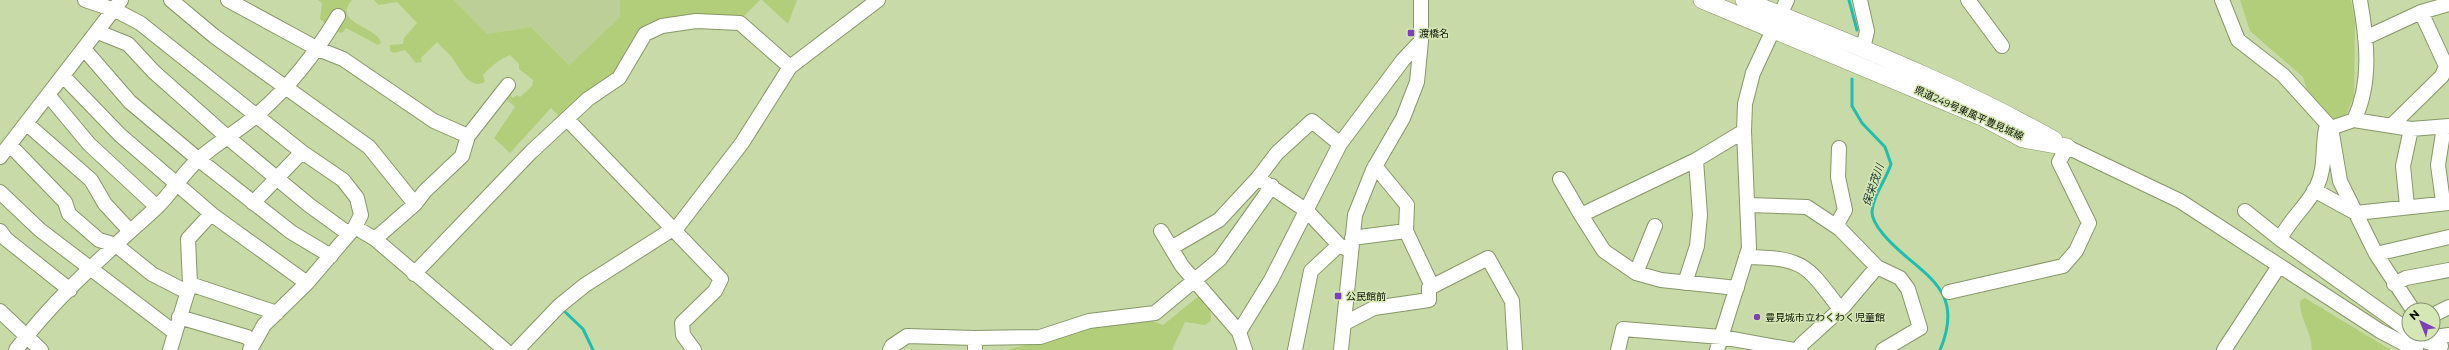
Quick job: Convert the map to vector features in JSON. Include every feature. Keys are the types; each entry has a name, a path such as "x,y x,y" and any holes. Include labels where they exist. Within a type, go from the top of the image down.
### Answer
{"main road":[{"name":"県道249号東風平豊見城線","path":"1702,0 1780,14 2023,139 2067,147"},
{"name":"県道249号東風平豊見城線","path":"1744,0 1863,49 1994,106 2067,147"}],"street":[{"path":"85,0 118,5 302,152 343,180 357,198 361,215 352,231 307,283 264,325 251,347"},
{"path":"171,0 214,36 369,147 415,204"},
{"path":"228,0 318,49 343,59 434,121 468,136"},
{"path":"517,350 558,306 585,285 680,225 742,143 790,67 878,0"},
{"path":"1342,350 1345,322 1347,245 1355,215 1375,166 1403,118 1417,82 1421,41 1421,0"},
{"path":"1860,0 1866,31 1863,49"},
{"path":"1968,0 2002,46"},
{"path":"2222,0 2238,40 2283,75 2329,127 2340,181 2376,254 2394,284 2407,302"},
{"path":"2354,120 2361,106 2366,84 2365,38 2360,0"},
{"path":"2365,38 2421,12 2449,4"},
{"path":"0,157 64,77 118,5"},
{"path":"2391,126 2442,76 2448,65 2421,12"},
{"path":"1719,344 1749,248 1744,131 1748,89 1780,14"},
{"path":"16,350 26,337 70,290 157,206 198,159 226,136 257,115 286,87 318,49 338,16"},
{"path":"414,274 531,152 588,99 618,78 645,34 662,26 696,21 740,23 790,67"},
{"path":"98,32 128,44 154,72 226,136 277,178 352,231 375,239 414,274 505,350"},
{"path":"1239,332 1271,280 1340,144 1402,60 1421,41"},
{"path":"84,49 130,102 198,159 291,232 331,256"},
{"path":"64,77 120,135 211,214 307,283"},
{"path":"375,239 415,204 424,191 462,156 468,136 508,85"},
{"path":"49,96 89,144 157,206"},
{"path":"567,119 721,279 715,291 682,323 683,335 694,350"},
{"path":"2314,190 2356,213 2446,202 2438,165 2447,126 2411,129 2354,120 2329,127"},
{"path":"1171,248 1219,220 1258,178 1277,153 1312,121 1340,144"},
{"path":"27,124 91,180 105,204 130,231"},
{"path":"2280,239 2287,224 2314,190 2324,168 2329,127"},
{"path":"2407,206 2403,166 2411,129"},
{"path":"1581,215 1696,160 1744,131"},
{"path":"10,145 65,202 70,214 99,240 116,245 152,274 189,288 277,313"},
{"path":"1949,292 2063,266 2076,251 2089,223 2059,162 2067,147 2180,200 2380,332 2416,350"},
{"path":"1836,226 1845,210 1838,177 1839,148"},
{"path":"253,203 302,152"},
{"path":"1685,283 1697,246 1700,215 1696,160"},
{"path":"1375,166 1407,205 1406,231 1432,286"},
{"path":"1258,178 1307,211 1347,245"},
{"path":"1560,179 1604,252 1636,273 1661,280 1737,288"},
{"path":"890,350 892,346 907,336 975,344 1040,337 1089,321 1155,313 1220,259 1272,186"},
{"path":"0,192 40,230 174,332"},
{"path":"1748,205 1806,207 1836,226 1877,267 1900,278 1908,289 1920,328 1883,350"},
{"path":"2245,211 2280,239 2401,325"},
{"path":"170,350 174,332 189,288 188,239 211,214"},
{"path":"1636,273 1654,226"},
{"path":"0,231 6,239 70,290"},
{"path":"1161,231 1171,248 1194,280 1239,332 1245,350"},
{"path":"1295,350 1311,270 1347,245 1406,231"},
{"path":"2376,254 2449,237"},
{"path":"1746,257 1780,258 1795,262 1819,281 1840,309"},
{"path":"1345,322 1374,308 1429,300 1428,288 1488,258 1512,301 1515,350"},
{"path":"2224,350 2279,266"},
{"path":"1800,350 1801,345 1840,309 1877,267"},
{"path":"2394,284 2406,278 2449,270"},
{"path":"0,311 41,350"},
{"path":"179,317 247,337 251,347"},
{"path":"1618,350 1624,329 1719,344 1794,350"}],"shaded area":[{"path":"318,0 352,0 347,8 347,14 351,20 372,32 378,37 381,43 378,45 346,28 342,33 335,31 320,19 322,3"},
{"path":"374,0 454,0 487,34 531,27 569,65 620,17 620,0 760,0 742,18 668,18 622,67 561,118 551,108 510,153 494,138 515,107 505,98 509,94 513,98 517,95 520,97 532,86 533,80 519,69 519,64 510,55 495,64 483,75 485,82 479,84 474,83 465,76 451,56 437,42 421,58 422,62 416,63 405,50 394,53 390,51 390,45 403,44 404,38 417,23 397,2 379,5"},
{"path":"454,0 620,0 620,17 569,65 531,27 487,34"},
{"path":"762,0 797,0 788,24"},
{"path":"2240,0 2351,0 2355,21 2354,96 2347,113 2339,119 2328,119 2307,90 2303,77 2250,31"},
{"path":"1200,295 1210,306 1211,321 1205,325 1185,322 1172,350 1006,350 1067,334 1091,324 1149,320 1163,325"},
{"path":"2305,298 2391,350 2312,350 2310,337 2300,307 2300,301"}],"waterway":[{"name":"保栄茂川","path":"1849,0 1857,30"},
{"name":"保栄茂川","path":"1852,79 1852,106 1862,123 1885,147 1891,164 1877,194 1873,206 1873,218 1877,227 1883,234 1896,248 1934,282 1943,295 1948,310 1947,328 1940,350"},
{"path":"563,310 583,329 593,350"}],"place":[{"name":"渡橋名","path":"1411,33"},
{"name":"公民館前","path":"1338,296"},
{"name":"豊見城市立わくわく児童館","path":"1757,317"}]}
